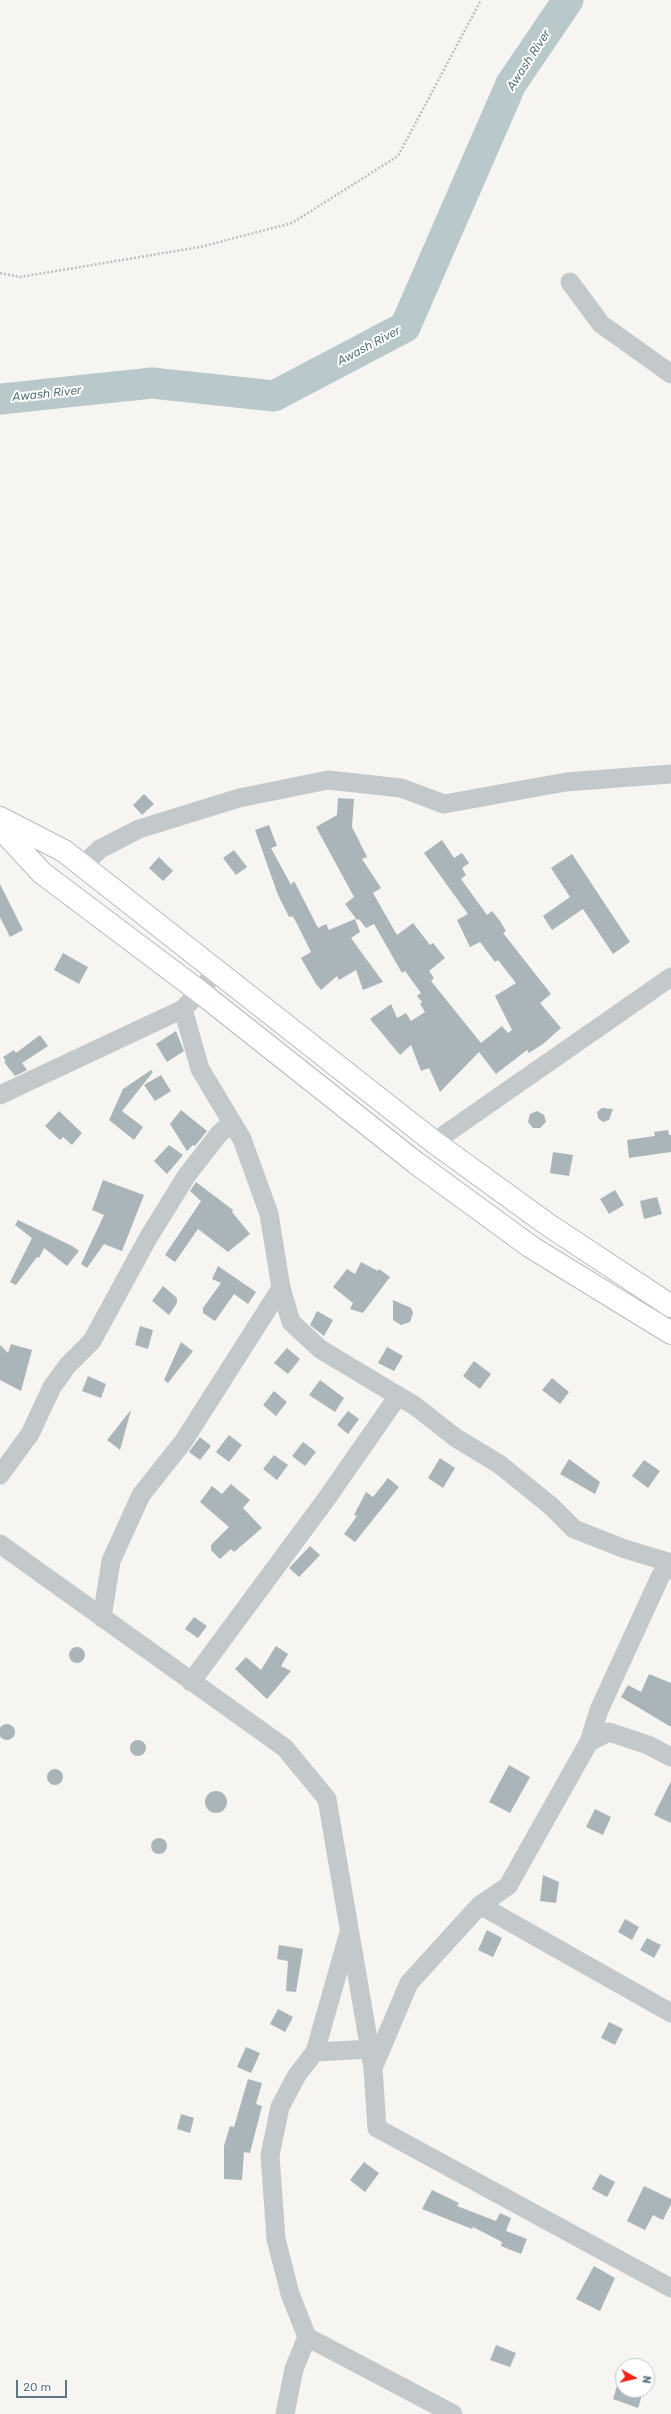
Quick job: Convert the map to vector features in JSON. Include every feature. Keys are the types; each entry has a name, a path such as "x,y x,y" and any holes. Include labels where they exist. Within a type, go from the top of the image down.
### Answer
{"main road":[{"path":"0,818 64,851 434,1142 547,1224 671,1306"},
{"path":"0,828 42,873 200,992 416,1163 532,1247 671,1334"}],"street":[{"path":"570,282 601,324 671,374"},
{"path":"83,865 100,849 139,829 238,798 328,780 401,788 444,804 566,782 671,774"},
{"path":"0,1095 182,1010 200,992 216,970"},
{"path":"434,1142 671,977"},
{"path":"182,1010 200,1068 242,1139 269,1214 281,1288 291,1322 320,1349 398,1396 456,1438 499,1464 551,1506 574,1529 625,1549 671,1563"},
{"path":"0,1475 30,1434 52,1387 68,1365 92,1341 148,1238 187,1175 219,1134 232,1122"},
{"path":"102,1618 111,1561 141,1495 183,1442 281,1288"},
{"path":"191,1682 294,1543 398,1396"},
{"path":"0,1544 285,1748 327,1799 373,2068 376,2128 671,2288"},
{"path":"373,2068 409,1983 480,1905 508,1886 589,1742 599,1710 661,1575 671,1566"},
{"path":"589,1742 609,1732 648,1745 671,1757"},
{"path":"480,1905 671,2013"},
{"path":"350,1931 315,2052 296,2075 280,2107 270,2155 276,2238 290,2294 307,2337 453,2414"},
{"path":"315,2052 370,2049"},
{"path":"285,2414 294,2369 307,2337"}],"path":[{"path":"0,273 20,277 200,247 292,223 398,156 481,0"}],"building":[{"path":"144,794 154,804 142,815 133,805"},
{"path":"338,798 354,799 352,827 367,857 362,859 381,888 373,893 397,935 413,923 430,945 433,943 445,958 429,971 434,978 431,981 481,1043 502,1026 508,1033 512,1030 495,996 516,983 498,960 495,962 480,942 470,947 457,920 468,914 424,853 442,840 454,858 462,853 469,863 462,868 466,875 461,879 487,915 492,911 500,921 506,931 503,933 551,994 540,1003 561,1028 543,1044 529,1053 527,1050 496,1074 479,1052 440,1092 429,1068 421,1071 411,1045 400,1055 370,1019 391,1004 397,1018 406,1013 411,1021 425,1012 420,1004 422,1002 417,996 421,993 405,971 402,973 374,924 366,928 359,919 357,920 345,904 354,897 316,827 337,815"},
{"path":"269,825 277,846 271,848 291,885 294,881 318,928 326,924 329,930 355,919 360,932 351,938 383,982 363,990 356,970 339,980 337,976 321,990 316,984 301,958 311,952 295,920 292,916 289,917 278,895 255,830"},
{"path":"234,850 247,867 236,875 223,858"},
{"path":"572,854 630,942 613,954 583,909 552,930 543,916 570,897 551,868"},
{"path":"159,857 173,871 163,881 149,868"},
{"path":"0,884 23,930 10,937 0,917"},
{"path":"63,953 88,967 79,984 54,970"},
{"path":"176,1031 184,1051 167,1062 156,1044"},
{"path":"40,1035 48,1046 22,1063 27,1070 15,1076 4,1062 6,1061 3,1057 14,1050 16,1053"},
{"path":"151,1070 153,1072 122,1111 143,1127 134,1140 109,1120 123,1089"},
{"path":"161,1075 171,1091 155,1101 144,1085"},
{"path":"602,1108 613,1109 609,1120 603,1122 598,1118 597,1112"},
{"path":"181,1110 207,1131 195,1146 193,1145 187,1151 170,1124"},
{"path":"59,1111 82,1133 72,1145 63,1137 60,1140 45,1126"},
{"path":"537,1111 544,1115 546,1122 540,1128 533,1128 528,1122 530,1114"},
{"path":"668,1130 669,1135 671,1135 671,1152 629,1158 627,1140 655,1136 654,1132"},
{"path":"169,1145 183,1155 167,1174 154,1161"},
{"path":"553,1152 573,1155 569,1176 550,1173"},
{"path":"103,1180 144,1195 122,1251 104,1244 87,1268 81,1264 104,1215 92,1210"},
{"path":"196,1182 233,1210 232,1212 250,1234 228,1252 198,1229 175,1262 165,1255 201,1201 190,1191"},
{"path":"615,1190 624,1205 609,1214 600,1199"},
{"path":"657,1197 662,1214 644,1219 640,1201"},
{"path":"18,1220 72,1246 79,1251 67,1266 44,1248 39,1258 37,1257 16,1285 10,1282 32,1238 15,1225"},
{"path":"361,1262 378,1271 379,1269 390,1277 363,1313 350,1309 353,1303 333,1287 347,1269 355,1274"},
{"path":"218,1266 256,1292 248,1304 234,1294 215,1321 203,1313 203,1308 221,1283 212,1279"},
{"path":"163,1286 177,1298 177,1303 169,1315 152,1301"},
{"path":"393,1300 411,1308 413,1313 410,1322 401,1325 393,1320"},
{"path":"317,1311 333,1320 324,1336 310,1325"},
{"path":"140,1326 153,1330 148,1349 135,1345"},
{"path":"181,1342 193,1351 168,1383 164,1380"},
{"path":"11,1344 32,1350 21,1391 0,1380 0,1345 8,1353"},
{"path":"387,1347 403,1356 394,1371 378,1363"},
{"path":"287,1348 300,1359 288,1374 274,1363"},
{"path":"474,1361 491,1374 480,1389 463,1376"},
{"path":"88,1376 106,1384 101,1398 82,1391"},
{"path":"552,1378 569,1392 560,1404 542,1390"},
{"path":"320,1380 344,1398 335,1412 309,1395"},
{"path":"274,1391 287,1402 276,1416 263,1405"},
{"path":"131,1410 120,1450 107,1440"},
{"path":"348,1411 359,1419 348,1434 337,1425"},
{"path":"229,1435 242,1445 229,1462 216,1452"},
{"path":"200,1437 211,1446 200,1460 189,1452"},
{"path":"303,1442 316,1452 305,1466 292,1456"},
{"path":"274,1455 288,1465 277,1480 263,1469"},
{"path":"440,1458 455,1468 443,1488 428,1478"},
{"path":"569,1459 600,1482 595,1494 560,1474"},
{"path":"644,1460 660,1471 648,1488 632,1476"},
{"path":"388,1478 399,1487 355,1542 344,1534 357,1516 354,1515 366,1492 373,1497"},
{"path":"231,1484 250,1500 243,1508 262,1528 234,1552 231,1549 220,1559 211,1550 211,1545 229,1527 200,1502 212,1486 222,1494"},
{"path":"310,1546 320,1555 299,1577 289,1568"},
{"path":"194,1617 207,1626 198,1638 185,1629"},
{"path":"276,1646 288,1654 281,1666 291,1671 267,1699 235,1669 246,1657 261,1670"},
{"path":"77,1647 84,1652 85,1655 80,1662 77,1663 70,1658 69,1655 74,1648"},
{"path":"649,1674 671,1683 671,1727 621,1697 628,1685 641,1692"},
{"path":"7,1724 14,1729 15,1732 10,1739 7,1740 0,1735 -1,1732 4,1725"},
{"path":"138,1740 145,1745 146,1748 141,1755 138,1756 131,1751 130,1748 135,1741"},
{"path":"509,1765 530,1777 510,1813 489,1802"},
{"path":"55,1769 62,1774 63,1777 58,1784 55,1785 48,1780 47,1777 52,1770"},
{"path":"671,1781 671,1823 654,1815"},
{"path":"216,1791 224,1794 227,1802 224,1810 216,1813 208,1810 205,1802 208,1794"},
{"path":"595,1809 611,1817 603,1835 586,1827"},
{"path":"159,1838 166,1843 167,1846 162,1853 159,1854 152,1849 151,1846 156,1839"},
{"path":"543,1875 559,1882 556,1903 540,1901"},
{"path":"625,1919 639,1927 632,1940 618,1932"},
{"path":"487,1930 502,1938 493,1957 478,1950"},
{"path":"647,1938 661,1945 654,1958 640,1950"},
{"path":"279,1945 303,1949 296,1992 286,1991 288,1961 277,1959"},
{"path":"278,2009 293,2017 285,2032 270,2024"},
{"path":"609,2022 623,2029 615,2045 601,2038"},
{"path":"246,2047 260,2053 251,2073 237,2067"},
{"path":"248,2079 262,2083 256,2104 262,2106 250,2153 244,2152 242,2180 224,2179 224,2146 230,2126 234,2127"},
{"path":"181,2114 194,2118 190,2133 177,2129"},
{"path":"364,2162 379,2173 365,2192 350,2180"},
{"path":"600,2174 615,2182 607,2197 592,2189"},
{"path":"644,2186 671,2199 671,2204 663,2220 653,2215 645,2230 627,2221"},
{"path":"432,2190 459,2203 457,2206 496,2221 500,2213 511,2218 506,2231 527,2239 521,2254 501,2246 502,2242 473,2227 472,2229 422,2209"},
{"path":"594,2266 615,2278 600,2311 576,2299"},
{"path":"496,2345 516,2353 510,2367 490,2360"},
{"path":"615,2392 615,2398 641,2398 638,2408 613,2399"}],"waterway":[{"name":"Awash River","path":"0,399 152,383 274,396 405,327 511,84 568,0"}]}
